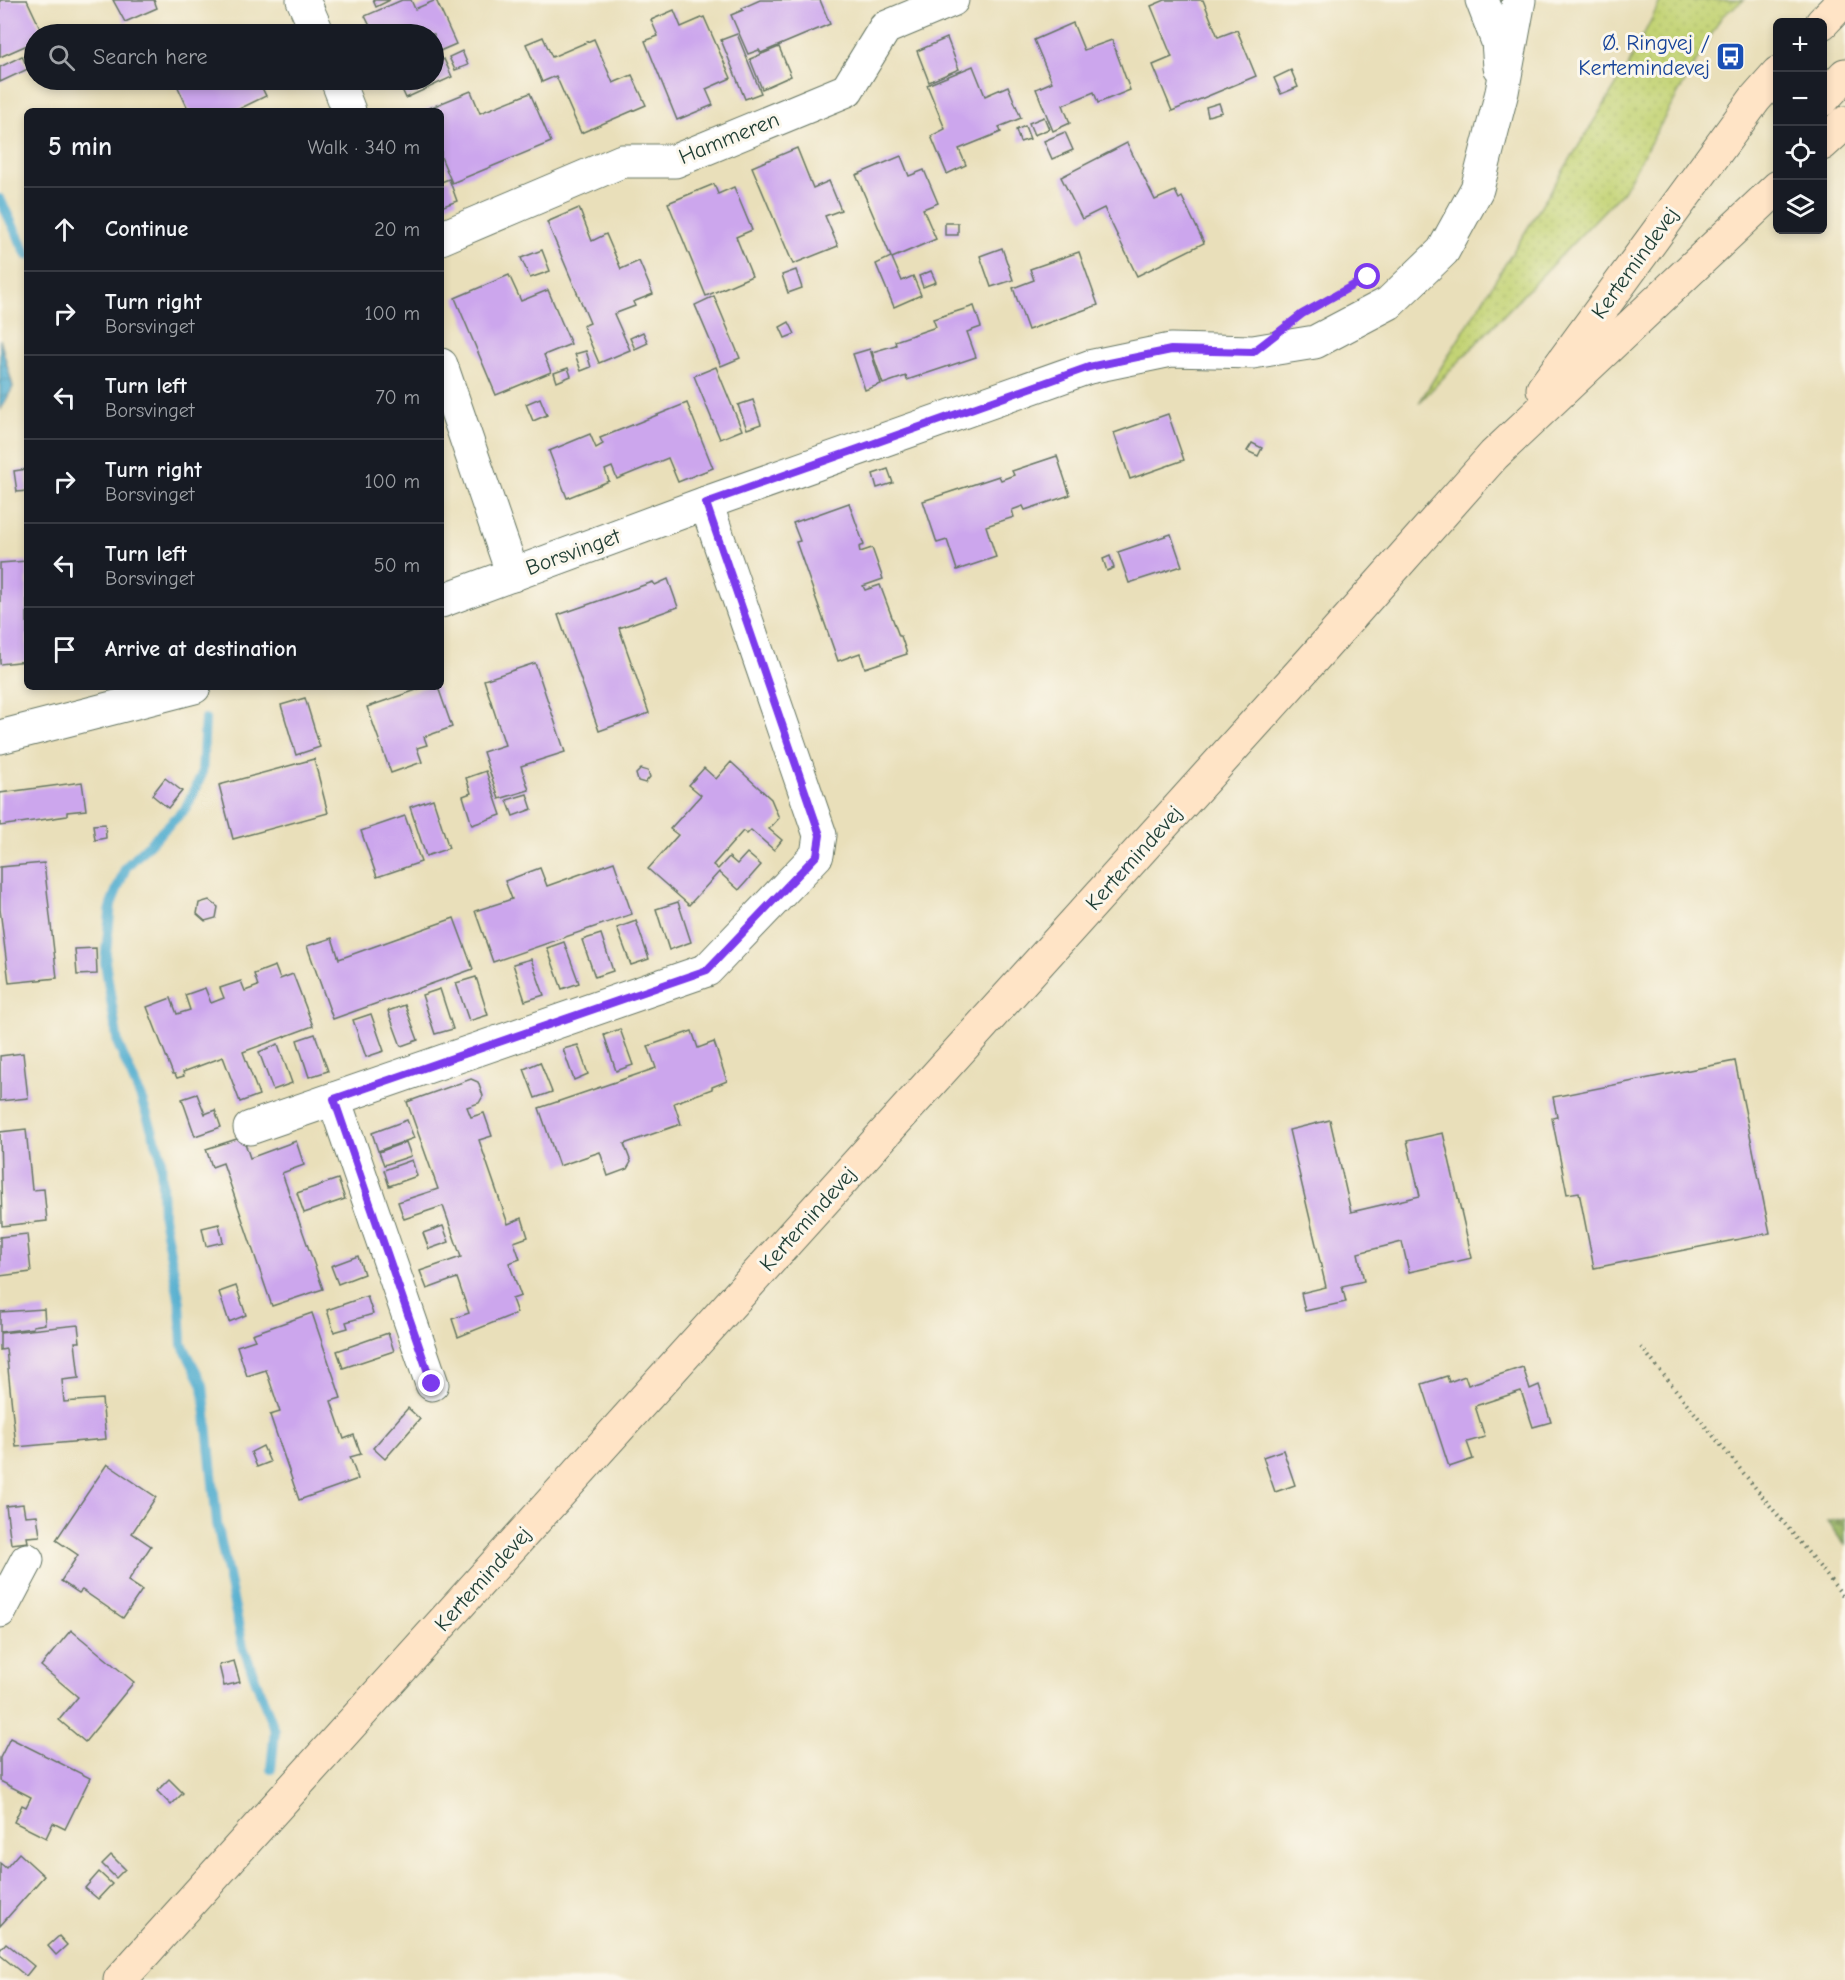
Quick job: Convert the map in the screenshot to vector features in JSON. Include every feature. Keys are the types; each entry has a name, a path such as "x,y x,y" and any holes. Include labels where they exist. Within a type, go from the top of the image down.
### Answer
{"main road":[{"path":"1827,18 1844,0"},
{"path":"1827,95 1845,75"},
{"name":"Kertemindevej","path":"1494,455 1748,107 1773,79"},
{"path":"1827,139 1845,123"},
{"path":"1739,224 1773,174"},
{"name":"Kertemindevej","path":"120,1980 1494,455 1773,192"}],"street":[{"path":"303,0 314,24"},
{"name":"Hammeren","path":"444,237 622,161 675,161 847,90 885,28 952,0"},
{"name":"Borsvinget","path":"1482,0 1498,42 1502,92"},
{"name":"Borsvinget","path":"444,600 706,503 1089,367 1171,350 1253,352 1315,342 1389,303 1443,251 1477,189 1502,92 1519,0"},
{"path":"341,90 348,108"},
{"path":"444,374 513,575"},
{"path":"249,1128 707,970 817,855 820,835 706,503"},
{"path":"0,737 182,690"},
{"path":"334,1099 432,1384"},
{"path":"0,1611 27,1560"}],"path":[{"path":"1641,1347 1845,1598"}],"green space":[{"path":"1661,0 1744,0 1722,16 1623,191 1419,403 1627,68"},
{"path":"1845,1518 1845,1545 1827,1522"}],"water":[{"path":"0,339 13,387 0,411"}],"building":[{"path":"0,0 27,0 38,24 24,24 24,46 0,57"},
{"path":"113,0 154,0 157,8 125,22"},
{"path":"373,0 390,0 376,7"},
{"path":"402,0 411,0 415,9 436,0 456,44 444,49 444,24 369,24 365,16"},
{"path":"760,0 820,0 830,24 761,53 759,50 748,54 731,15"},
{"path":"1165,0 1203,0 1218,37 1237,30 1256,76 1172,111 1153,65 1172,57 1151,6"},
{"path":"674,10 681,27 704,17 731,78 706,89 713,105 677,120 645,41 658,36 651,20"},
{"path":"1073,23 1084,50 1112,40 1130,90 1098,103 1094,92 1063,105 1070,123 1053,131 1036,89 1052,82 1034,40"},
{"path":"737,34 761,93 745,99 721,40"},
{"path":"543,37 552,57 594,39 613,83 632,75 646,105 581,133 556,76 542,82 526,44"},
{"path":"947,38 959,69 929,82 917,51"},
{"path":"779,47 791,76 762,89 750,59"},
{"path":"462,51 468,65 455,70 449,57"},
{"path":"22,56 24,60 24,71 0,82 0,67"},
{"path":"444,59 452,77 444,81"},
{"path":"973,66 985,96 1008,86 1021,118 999,127 1001,132 959,149 966,165 947,174 931,136 945,129 927,85"},
{"path":"1291,70 1298,87 1281,94 1274,78"},
{"path":"179,90 263,90 266,96 241,108 188,108"},
{"path":"402,90 424,90 406,98"},
{"path":"471,91 480,113 530,93 551,142 452,183 444,164 444,108 429,108"},
{"path":"1219,103 1222,112 1208,116 1206,107"},
{"path":"1044,117 1049,129 1034,135 1029,123"},
{"path":"1025,126 1030,139 1020,142 1016,130"},
{"path":"1065,132 1073,150 1052,159 1044,141"},
{"path":"1127,143 1155,200 1175,191 1179,199 1182,197 1204,243 1137,276 1104,208 1082,219 1061,177"},
{"path":"797,148 813,188 829,181 841,210 825,216 838,246 793,264 752,167"},
{"path":"901,156 909,176 924,170 938,203 923,209 936,239 892,258 902,281 913,276 921,295 894,307 876,264 891,257 856,175"},
{"path":"449,179 457,201 444,206 444,181"},
{"path":"714,184 718,194 734,187 752,230 736,237 752,276 706,296 668,203"},
{"path":"579,208 592,241 606,234 621,269 639,261 653,294 633,302 635,306 614,314 630,350 599,363 583,326 590,323 547,222"},
{"path":"945,223 958,223 958,235 945,235"},
{"path":"1002,248 1013,280 991,287 980,256"},
{"path":"542,250 550,271 530,278 521,258"},
{"path":"1079,252 1098,305 1028,330 1013,288 1034,280 1030,269"},
{"path":"796,270 802,288 788,293 782,275"},
{"path":"931,271 936,282 923,287 919,276"},
{"path":"509,275 521,301 548,290 571,344 544,355 551,372 496,395 455,298"},
{"path":"714,296 740,358 721,366 695,305"},
{"path":"974,306 981,327 967,332 976,357 907,380 906,376 883,384 872,352 896,345 895,341 936,327 933,319"},
{"path":"789,322 795,334 785,338 780,327"},
{"path":"643,332 648,343 635,349 630,338"},
{"path":"870,349 881,384 865,390 853,354"},
{"path":"586,351 591,367 581,371 575,354"},
{"path":"716,367 742,430 720,439 694,376"},
{"path":"568,368 571,376 557,382 554,373"},
{"path":"540,398 547,415 533,421 526,404"},
{"path":"753,400 761,424 747,429 738,405"},
{"path":"687,403 713,468 678,482 668,458 617,479 612,467 605,470 609,481 567,498 549,451 590,434 596,448 603,444 600,438"},
{"path":"1168,414 1184,460 1130,479 1114,433"},
{"path":"1252,443 1262,448 1258,456 1247,451"},
{"path":"1057,456 1070,495 1025,510 1023,506 1012,510 1014,517 986,526 996,557 957,570 947,540 937,543 923,501 999,476 1001,480 1014,475 1012,471"},
{"path":"24,469 24,491 17,492 14,471"},
{"path":"888,469 893,483 877,488 873,474"},
{"path":"849,503 864,545 859,547 860,552 872,548 883,579 863,586 865,590 880,585 907,654 865,668 860,653 838,661 796,542 800,541 793,523"},
{"path":"1171,534 1182,566 1129,583 1118,552"},
{"path":"1110,556 1114,568 1107,571 1103,559"},
{"path":"24,561 24,661 0,664 0,563"},
{"path":"668,579 678,607 619,628 649,713 599,731 558,615 653,582 655,585"},
{"path":"535,663 565,752 521,766 529,790 499,799 483,752 505,745 484,680"},
{"path":"416,690 439,690 452,727 424,737 427,745 417,748 422,762 391,773 367,707"},
{"path":"305,698 320,747 296,755 281,705"},
{"path":"314,759 328,813 233,839 219,785"},
{"path":"731,762 771,799 779,818 769,829 782,840 774,850 751,830 747,834 743,831 713,865 718,869 729,857 737,864 747,853 761,865 739,890 719,872 689,905 648,869 678,835 670,829 701,795 689,785 704,768 716,779"},
{"path":"641,769 648,771 650,777 645,783 638,781 636,774"},
{"path":"486,771 501,815 472,825 463,796 471,793 466,778"},
{"path":"165,778 182,791 168,808 152,795"},
{"path":"82,782 86,810 67,812 67,816 0,826 0,793"},
{"path":"527,794 532,809 513,816 507,800"},
{"path":"433,799 449,848 426,856 410,807"},
{"path":"405,816 421,862 377,877 361,831"},
{"path":"105,824 106,838 95,840 93,825"},
{"path":"614,862 632,914 493,962 475,911 512,899 505,881 540,868 547,886"},
{"path":"44,863 57,978 9,983 0,909 0,867"},
{"path":"209,900 218,907 216,918 205,921 197,914 199,903"},
{"path":"678,902 691,942 669,950 656,909"},
{"path":"454,918 473,969 333,1019 307,946 332,938 339,959"},
{"path":"636,921 649,959 631,965 617,928"},
{"path":"601,934 613,971 595,977 582,940"},
{"path":"564,942 579,983 562,989 547,948"},
{"path":"96,948 97,974 77,975 75,949"},
{"path":"531,959 544,995 525,1001 513,964"},
{"path":"275,966 280,979 293,974 313,1026 243,1052 259,1095 240,1102 223,1057 183,1072 184,1076 177,1078 173,1074 147,1007 171,998 177,1014 190,1010 185,995 205,988 211,1003 224,998 220,988 241,981 245,991 258,986 254,974"},
{"path":"476,977 488,1015 469,1021 456,983"},
{"path":"440,989 453,1029 435,1034 422,995"},
{"path":"405,1005 418,1040 401,1046 388,1011"},
{"path":"371,1014 384,1051 366,1057 353,1020"},
{"path":"620,1029 633,1065 616,1071 604,1035"},
{"path":"692,1031 698,1048 714,1042 727,1081 674,1103 681,1124 624,1144 631,1162 627,1169 608,1176 600,1152 559,1166 539,1108 656,1068 648,1046"},
{"path":"315,1034 328,1071 309,1077 297,1040"},
{"path":"278,1044 292,1083 273,1090 259,1052"},
{"path":"578,1045 588,1074 574,1080 563,1049"},
{"path":"23,1053 28,1098 0,1101 0,1056"},
{"path":"1735,1061 1770,1233 1594,1268 1579,1192 1567,1194 1552,1118 1557,1117 1553,1097"},
{"path":"540,1062 552,1092 535,1098 524,1069"},
{"path":"471,1079 478,1082 483,1096 479,1103 467,1107 471,1117 484,1113 492,1136 479,1140 508,1224 522,1218 528,1237 514,1242 520,1259 509,1263 521,1296 512,1299 517,1313 458,1337 452,1319 469,1313 457,1278 427,1289 420,1271 461,1257 443,1206 404,1219 398,1202 438,1189 407,1102"},
{"path":"197,1094 205,1114 215,1110 221,1127 195,1136 182,1099"},
{"path":"407,1120 414,1138 378,1151 372,1133"},
{"path":"1330,1120 1351,1212 1420,1196 1407,1141 1443,1133 1472,1258 1409,1272 1402,1242 1358,1253 1364,1281 1342,1286 1346,1302 1305,1311 1301,1293 1326,1287 1289,1130"},
{"path":"26,1129 32,1190 44,1189 47,1221 2,1226 0,1132"},
{"path":"243,1137 250,1158 296,1141 304,1165 282,1173 323,1289 272,1306 223,1163 212,1167 206,1149"},
{"path":"406,1142 411,1156 384,1165 379,1152"},
{"path":"412,1160 417,1176 389,1186 384,1170"},
{"path":"338,1179 345,1199 304,1213 297,1193"},
{"path":"219,1224 223,1242 206,1246 202,1228"},
{"path":"443,1226 449,1242 429,1249 423,1233"},
{"path":"27,1234 31,1272 0,1276 0,1237"},
{"path":"358,1256 364,1274 338,1284 331,1266"},
{"path":"236,1286 246,1315 229,1322 219,1292"},
{"path":"367,1296 373,1314 346,1322 348,1328 334,1332 327,1310"},
{"path":"44,1309 45,1324 33,1326 33,1328 0,1332 0,1312"},
{"path":"312,1313 341,1398 331,1401 344,1439 354,1435 361,1454 350,1457 358,1479 299,1500 270,1415 280,1412 266,1370 247,1376 237,1346 255,1340 252,1334"},
{"path":"78,1325 80,1342 75,1342 79,1378 62,1380 64,1402 102,1399 106,1439 16,1447 6,1349 0,1350 0,1333"},
{"path":"388,1333 394,1351 343,1368 337,1351"},
{"path":"1523,1367 1530,1389 1539,1385 1551,1422 1533,1427 1521,1391 1475,1406 1485,1437 1467,1442 1473,1459 1449,1467 1422,1384 1447,1376 1449,1382 1465,1376 1468,1385"},
{"path":"408,1408 420,1419 385,1459 373,1448"},
{"path":"263,1446 270,1462 257,1467 251,1452"},
{"path":"1283,1450 1295,1485 1275,1492 1263,1457"},
{"path":"107,1464 156,1497 132,1533 151,1546 128,1581 142,1590 123,1618 82,1590 79,1593 61,1581 78,1555 56,1540"},
{"path":"23,1504 25,1516 37,1515 40,1536 27,1537 28,1542 11,1544 6,1506"},
{"path":"71,1630 134,1682 85,1742 59,1720 78,1697 41,1666"},
{"path":"234,1661 240,1682 224,1686 219,1665"},
{"path":"10,1738 90,1778 65,1829 53,1823 46,1838 14,1822 22,1805 26,1807 31,1797 0,1781 0,1758"},
{"path":"169,1779 183,1793 171,1805 157,1791"},
{"path":"19,1853 44,1876 0,1926 0,1863 6,1868"},
{"path":"111,1855 125,1869 116,1878 102,1864"},
{"path":"99,1872 112,1884 98,1899 85,1888"},
{"path":"59,1936 67,1945 56,1955 48,1946"},
{"path":"6,1943 34,1966 26,1976 0,1955 0,1950"}],"waterway":[{"path":"0,199 24,249"},
{"path":"205,719 202,774 186,808 126,867 111,904 105,962 118,1044 141,1098 161,1156 163,1217 180,1303 182,1344 203,1385 217,1523 243,1647 275,1731 271,1769"}],"place":[{"name":"Ø. Ringvej / Kertemindevej","path":"1731,56"}],"route":[{"path":"432,1384 334,1099 707,970 817,855 820,835 706,503 1089,367 1171,350 1253,352 1302,314 1368,277"}]}
